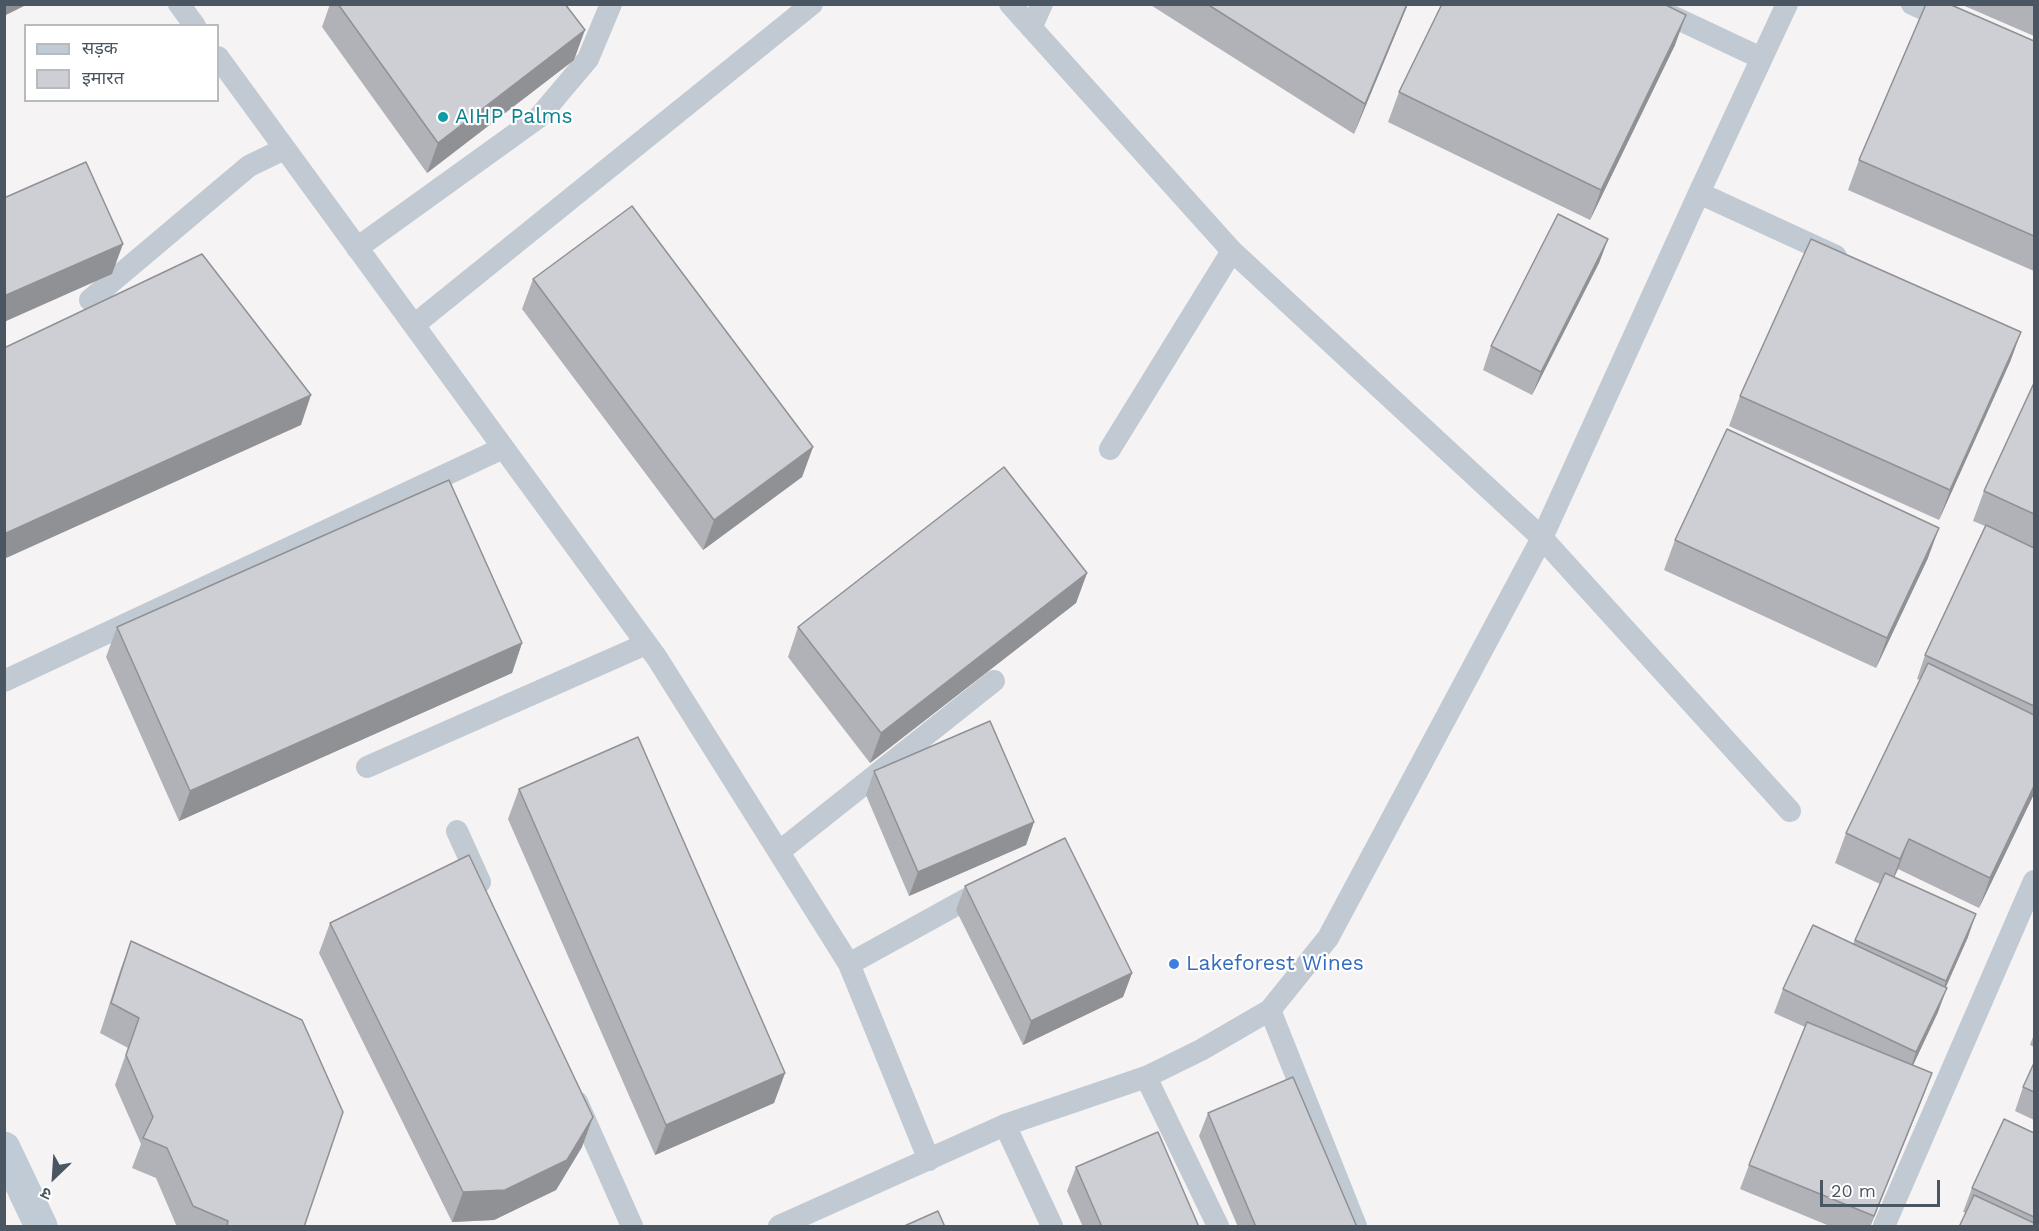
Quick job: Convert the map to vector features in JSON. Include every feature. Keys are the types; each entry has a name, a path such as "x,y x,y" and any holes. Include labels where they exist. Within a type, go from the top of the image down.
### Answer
{"street":[{"path":"4,1148 41,1227"}],"lane":[{"path":"179,4 194,24"},
{"path":"357,248 539,117 588,59 611,4"},
{"path":"414,326 812,4"},
{"path":"1010,4 1232,251 1542,538 1790,811"},
{"path":"1031,28 1042,4"},
{"path":"1646,4 1761,58"},
{"path":"779,1227 1005,1125 1146,1077 1201,1050 1270,1010 1328,938 1542,538 1787,4"},
{"path":"1912,4 1973,31"},
{"path":"219,58 646,644 780,851 849,964 929,1160"},
{"path":"90,300 249,166 284,148"},
{"path":"1699,193 1854,264"},
{"path":"1110,449 1232,251"},
{"path":"4,681 503,448"},
{"path":"368,767 646,644"},
{"path":"780,851 994,681"},
{"path":"457,831 486,896"},
{"path":"849,964 1000,881"},
{"path":"1884,1227 2034,881"},
{"path":"1270,1010 1356,1227"},
{"path":"1146,1077 1218,1227"},
{"path":"568,1082 632,1227"},
{"path":"1005,1125 1052,1227"}],"building":[{"name":"AIHP Palms","path":"338,4 565,4 585,30 438,143"},
{"path":"1207,4 1407,4 1365,104"},
{"path":"1442,4 1664,4 1686,15 1601,190 1399,92"},
{"path":"1926,4 1949,4 2034,41 2034,236 1859,160"},
{"path":"86,162 123,244 4,296 4,198"},
{"path":"632,206 813,447 714,520 533,279"},
{"path":"1558,214 1608,239 1541,372 1491,346"},
{"path":"1811,239 2021,332 1950,490 1740,396"},
{"path":"202,254 311,395 4,534 4,348"},
{"path":"2034,383 2034,514 1984,491"},
{"path":"1727,429 1939,528 1887,638 1675,540"},
{"path":"1004,467 1087,573 881,733 798,627"},
{"path":"449,480 522,643 190,791 117,627"},
{"path":"1986,525 2034,548 2034,706 1925,655"},
{"path":"1928,663 2034,715 2034,786 1990,878 1909,839 1900,859 1846,833"},
{"path":"990,721 1034,822 918,872 874,771"},
{"path":"638,737 785,1073 666,1125 519,789"},
{"path":"1065,838 1132,973 1031,1021 965,886"},
{"path":"469,855 593,1117 567,1160 505,1190 463,1192 330,923"},
{"path":"1885,873 1976,914 1946,981 1855,940"},
{"path":"1813,925 1947,988 1916,1052 1783,989"},
{"path":"131,941 302,1020 343,1112 304,1227 227,1227 228,1221 193,1206 167,1148 143,1138 153,1117 126,1055 139,1018 111,1003"},
{"path":"1807,1022 1932,1073 1874,1216 1749,1165"},
{"path":"2034,1063 2034,1092 2023,1087"},
{"path":"1293,1077 1357,1227 1256,1227 1208,1113"},
{"path":"2004,1119 2034,1133 2034,1217 1972,1188"},
{"path":"1158,1132 1199,1227 1102,1227 1076,1167"},
{"path":"1974,1195 2034,1223 2034,1227 1959,1227"},
{"path":"938,1211 945,1227 902,1227"}],"place":[{"name":"AIHP Palms","path":"443,117"},
{"name":"Lakeforest Wines","path":"1174,964"}]}
